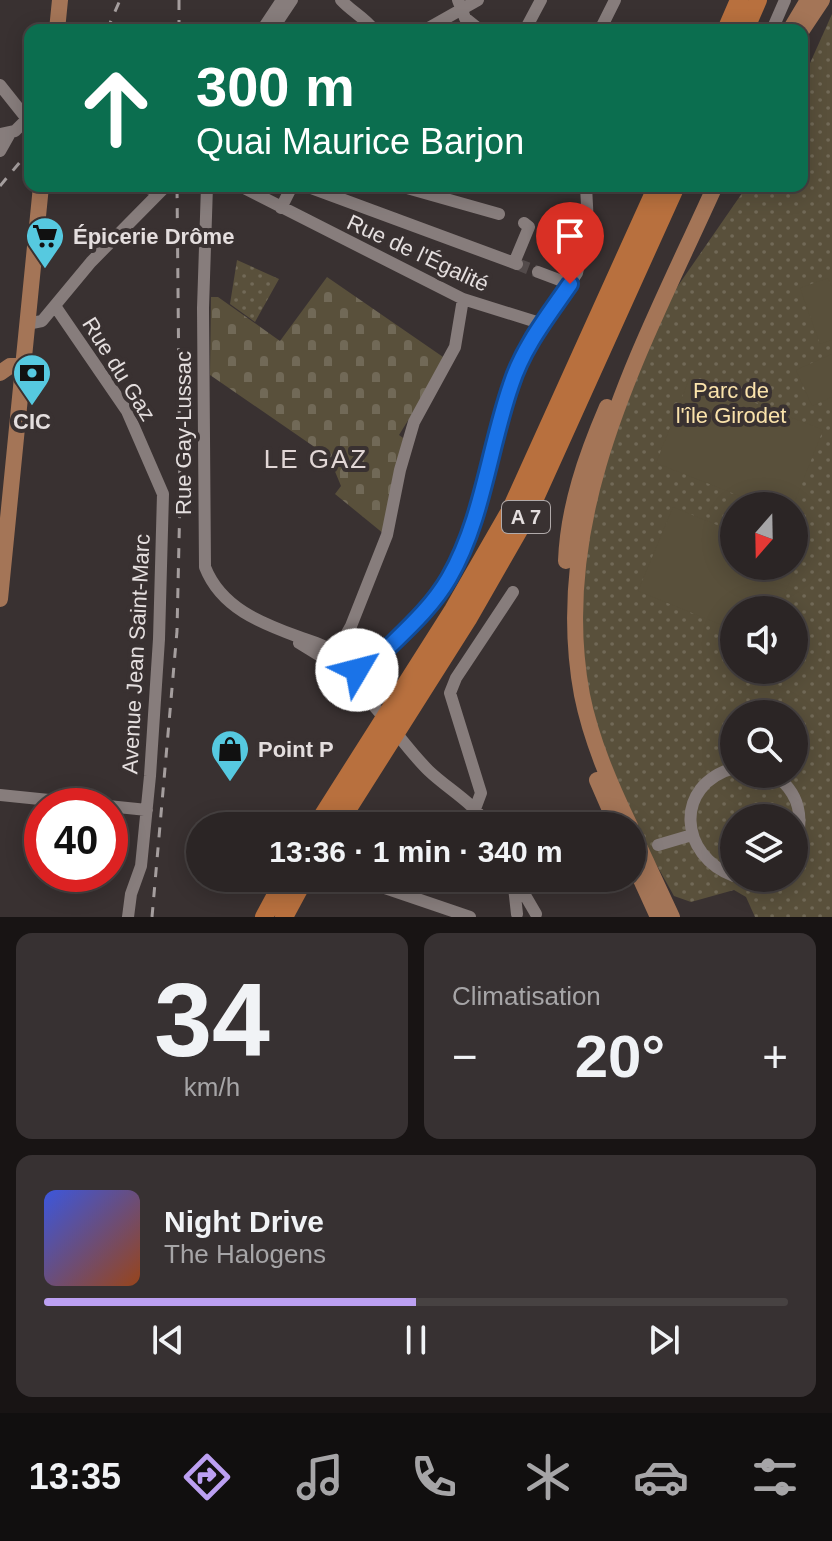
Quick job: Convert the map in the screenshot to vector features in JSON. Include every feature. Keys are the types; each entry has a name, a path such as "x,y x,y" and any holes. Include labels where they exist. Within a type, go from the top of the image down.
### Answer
{"highway":[{"path":"729,24 739,0"},
{"path":"748,24 758,0"},
{"name":"A 7","path":"325,812 453,610 511,509 654,192"},
{"name":"A 7","path":"346,812 468,619 527,516 673,192"},
{"path":"264,917 277,892"},
{"path":"284,917 297,892"}],"main road":[{"path":"58,24 60,0"},
{"path":"794,24 808,0"},
{"path":"806,24 822,0"},
{"path":"0,599 40,192"},
{"path":"611,812 599,786 574,707 564,637 567,532 587,455 702,192"},
{"path":"623,812 606,775 582,696 575,638 578,545 597,460 712,192"},
{"path":"0,373 22,366"},
{"path":"0,516 22,366"},
{"path":"646,861 672,917"},
{"path":"646,891 658,917"}],"street":[{"path":"266,24 282,0"},
{"path":"276,24 292,0"},
{"path":"341,0 369,24"},
{"path":"352,12 360,0"},
{"path":"433,24 460,5 478,0"},
{"path":"528,24 541,0"},
{"path":"603,24 615,0"},
{"path":"775,24 785,0"},
{"path":"460,5 465,18 472,24"},
{"path":"0,85 24,113"},
{"path":"0,151 4,135 24,121"},
{"path":"27,324 42,321 148,192"},
{"name":"Rue Gay-Lussac","path":"207,192 203,308 205,567 225,599 347,667 364,694 429,772 477,812"},
{"path":"207,202 214,192"},
{"name":"Rue de l'Égalité","path":"251,192 463,299 543,324"},
{"path":"281,208 289,192"},
{"path":"322,192 516,264 529,227 524,223"},
{"path":"421,192 499,214"},
{"path":"463,299 455,347 414,422 400,470 387,535 351,626 347,667 367,669 423,613 450,577 471,529 511,384 523,355 570,284 587,239 586,192"},
{"path":"538,272 570,284"},
{"name":"Rue du Gaz","path":"55,306 127,411 163,500"},
{"name":"Avenue Jean Saint-Marc","path":"128,917 131,894 141,866 147,810 159,643 163,500"},
{"path":"475,809 481,793 450,693 456,678 513,592"},
{"path":"720,774 703,787 691,810 692,835 707,861 720,868"},
{"path":"0,795 147,810"},
{"path":"658,845 692,835"},
{"path":"397,892 470,917"},
{"path":"515,892 516,916 526,910 538,915"},
{"path":"523,892 538,915"}],"green space":[{"name":"Parc de l'île Girodet","path":"832,14 832,917 755,917 746,897 737,892 808,892 808,804 720,804 720,892 727,892 691,902 674,896 646,846 646,812 627,812 606,775 582,696 578,545 655,319 743,192 808,192 808,68"},
{"path":"237,260 279,279 255,322 230,304"},
{"path":"327,277 446,359 399,435 406,440 384,534 335,494 341,486 329,457 210,375 211,297 218,297 280,341"},
{"path":"828,278 832,288 832,340 820,344 800,288"},
{"path":"832,354 832,397 812,406 796,370"},
{"path":"690,377 823,430 799,492 730,492 656,463"},
{"path":"673,507 720,526 720,580 790,580 784,596 720,596 720,624 638,591"}],"tunnel":[{"path":"517,264 538,272"}],"railway":[{"path":"110,24 120,0"},
{"path":"179,0 179,24"},
{"path":"0,186 24,157"},
{"path":"152,917 177,631 180,497 177,192"}],"place":[{"name":"Épicerie Drôme","path":"45,270"},
{"name":"CIC","path":"32,407"},
{"name":"Point P","path":"230,783"}],"district":[{"name":"LE GAZ","path":"316,459"}],"route":[{"path":"357,670 356,673 360,673 367,669 380,653 410,628 450,577 471,529 511,384 523,355 570,284"}]}
